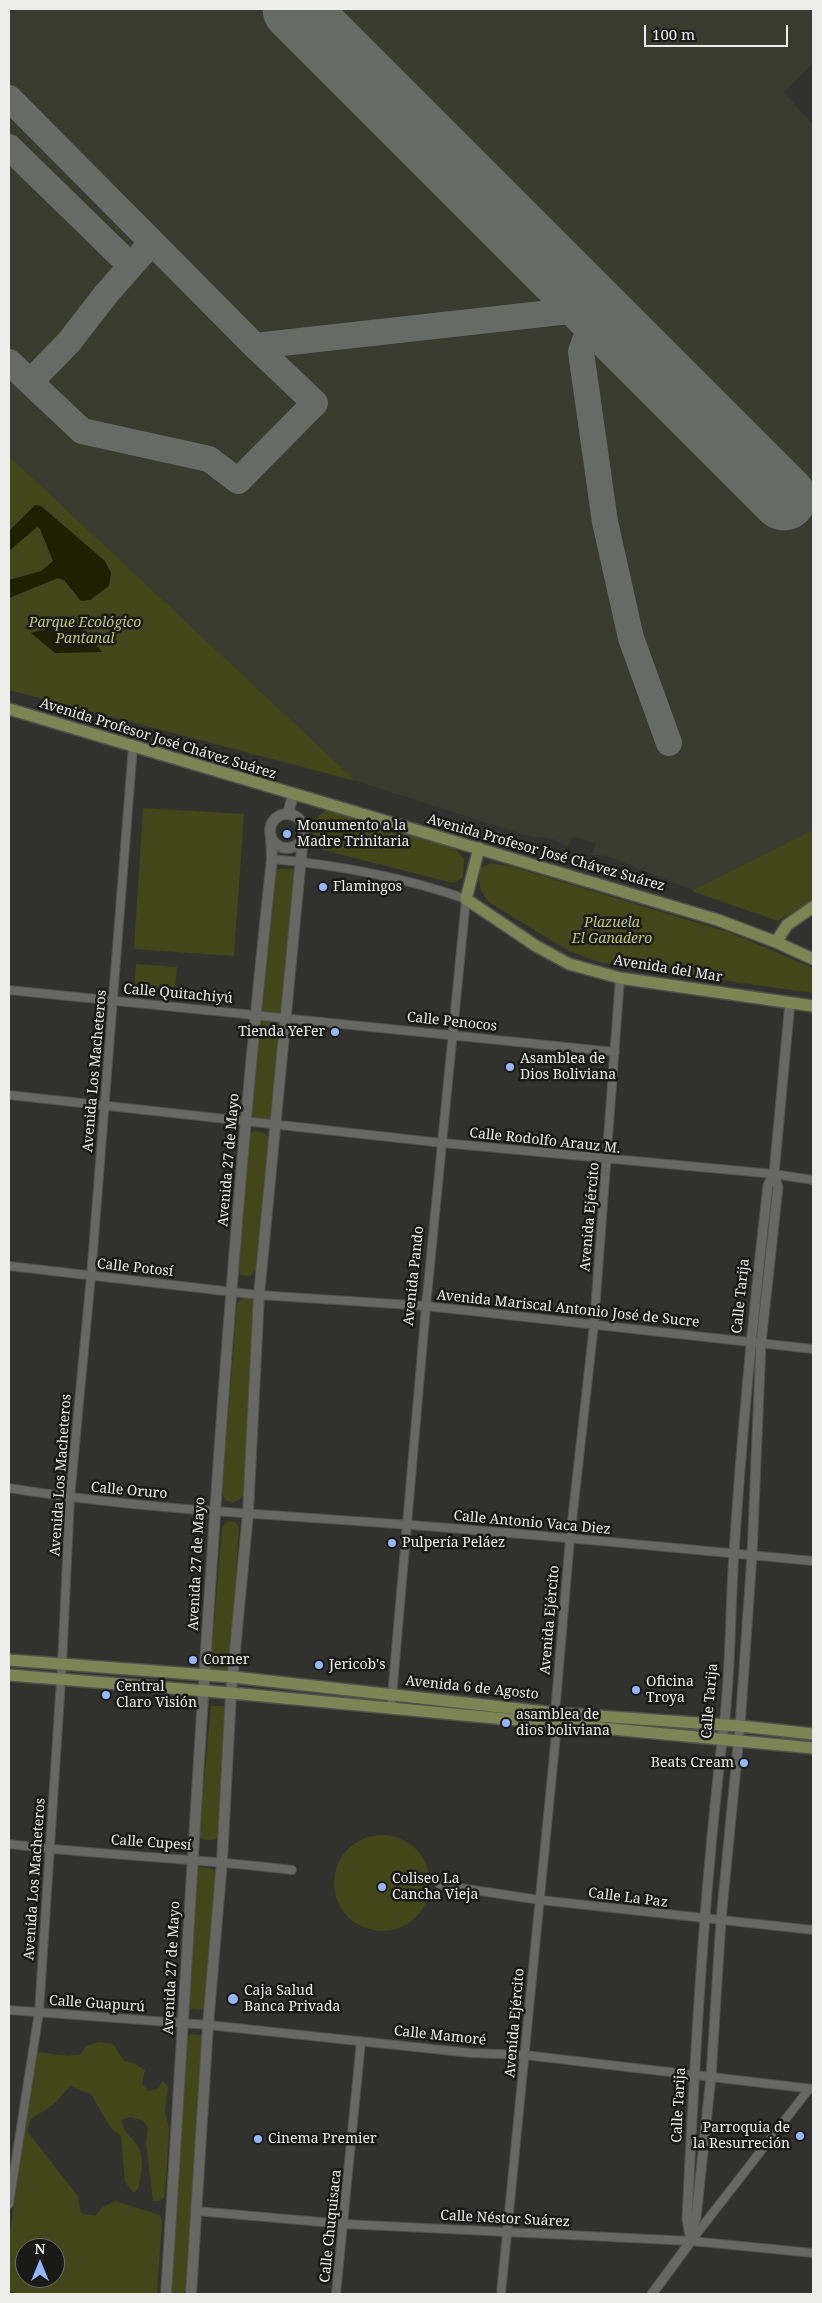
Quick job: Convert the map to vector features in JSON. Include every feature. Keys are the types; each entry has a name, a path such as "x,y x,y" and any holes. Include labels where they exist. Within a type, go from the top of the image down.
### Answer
{"main road":[{"name":"Avenida Profesor José Chávez Suárez","path":"9,709 718,920 776,942 813,959"},
{"path":"288,814 293,795"},
{"path":"191,2294 208,2025 222,1861 231,1693 248,1513 259,1295 274,1125 304,832 302,821 298,817 282,814 273,820 271,836 274,842 284,848 295,846 303,837"},
{"name":"Avenida 27 de Mayo","path":"166,2294 191,1858 204,1691 214,1512 255,1014 272,859 271,836"},
{"name":"Avenida Pando","path":"466,899 478,848"},
{"name":"Avenida del Mar","path":"466,899 536,946 570,964 620,978 813,1006"},
{"path":"776,942 787,925 813,907"},
{"name":"Avenida 6 de Agosto","path":"9,1660 233,1677 555,1713 740,1726 813,1734"},
{"name":"Avenida 6 de Agosto","path":"9,1674 813,1748"}],"street":[{"name":"Avenida Los Macheteros","path":"9,2203 39,2012 62,1665 70,1498 91,1276 133,746"},
{"name":"Avenida del Mar","path":"272,859 325,864 418,883 466,899"},
{"name":"Avenida Pando","path":"391,1708 426,1306 466,899"},
{"name":"Avenida Ejército","path":"501,2294 557,1724 555,1713 570,1540 594,1324 620,978"},
{"name":"Calle Quitachiyú","path":"9,990 286,1018"},
{"name":"Calle Tarija","path":"691,2232 696,2218 711,2076 721,1920 740,1726 752,1555 761,1343 778,1187 774,1174 790,1002"},
{"name":"Calle Penocos","path":"286,1018 615,1052"},
{"name":"Calle Rodolfo Arauz M.","path":"9,1095 443,1143 607,1160 774,1174 813,1180"},
{"name":"Calle Tarija","path":"691,2241 691,2232 687,2219 694,2075 721,1739 724,1725 734,1554 750,1341 768,1185 774,1174"},
{"name":"Calle Potosí","path":"9,1266 259,1295"},
{"name":"Avenida Mariscal Antonio José de Sucre","path":"259,1295 426,1306 813,1349"},
{"name":"Calle Oruro","path":"9,1488 70,1498 214,1512 248,1513"},
{"name":"Calle Antonio Vaca Diez","path":"248,1513 813,1561"},
{"name":"Calle Cupesí","path":"9,1844 49,1849 191,1858 292,1870"},
{"name":"Calle La Paz","path":"440,1885 540,1900 813,1930"},
{"name":"Calle Guapurú","path":"9,2010 183,2023"},
{"name":"Calle Mamoré","path":"183,2023 472,2053 525,2055 811,2089"},
{"name":"Calle Chuquisaca","path":"336,2294 361,2041"},
{"path":"652,2294 691,2241 811,2089"},
{"name":"Calle Néstor Suárez","path":"195,2214 344,2224 691,2241 813,2253"}],"shaded area":[{"path":"9,9 813,9 813,63 784,92 813,125 813,831 695,891 607,856 592,855 596,844 573,836 568,847 553,839 528,836 356,781 9,456"},
{"path":"35,505 41,506 105,561 111,573 109,586 90,600 81,601 64,580 58,578 9,598 9,580 41,571 53,561 40,529 37,527 9,551 9,531"},
{"path":"75,621 102,652 55,653 31,633"}],"green space":[{"name":"Parque Ecológico Pantanal","path":"9,456 356,781 9,690"},
{"path":"143,808 244,814 234,956 134,949"},
{"path":"333,808 451,845 464,858 463,878 453,883 323,850 315,838 314,825 320,815"},
{"path":"813,830 813,901 778,921 692,891"},
{"name":"Plazuela El Ganadero","path":"492,863 513,867 731,933 813,968 813,993 602,963 569,951 490,903 481,891 479,874 480,868"},
{"path":"271,869 298,869 282,1014 259,1010"},
{"path":"136,964 177,967 175,990 134,987"},
{"path":"258,1019 282,1022 271,1119 250,1118"},
{"path":"254,1131 262,1132 269,1137 269,1147 256,1269 250,1276 241,1275 236,1268 249,1136"},
{"path":"246,1297 255,1301 244,1493 240,1499 233,1503 225,1500 222,1492 237,1304"},
{"path":"230,1521 235,1522 239,1527 230,1672 210,1671 222,1529 224,1524"},
{"path":"211,1706 224,1706 227,1709 219,1838 208,1840 197,1836 200,1789 204,1782"},
{"name":"Coliseo La Cancha Vieja","path":"382,1835 400,1839 416,1849 426,1865 430,1883 426,1901 416,1917 400,1927 382,1931 364,1927 348,1917 338,1901 334,1883 338,1865 348,1849 364,1839"},
{"path":"197,1868 216,1871 205,2007 201,2010 191,2009 188,2005"},
{"path":"191,2034 201,2035 204,2038 188,2294 170,2294 187,2037"},
{"path":"99,2042 113,2044 124,2061 135,2064 145,2070 142,2084 148,2091 158,2089 163,2081 168,2086 165,2111 169,2128 165,2197 159,2201 153,2201 146,2142 148,2129 144,2121 130,2117 121,2120 124,2129 139,2148 142,2157 138,2189 134,2193 125,2182 121,2136 110,2127 91,2094 70,2086 54,2104 31,2119 27,2131 77,2195 81,2213 95,2216 103,2207 115,2201 160,2215 162,2221 157,2294 9,2294 9,2239 37,2052 68,2056 81,2054 86,2046"}],"taxiway":[{"path":"9,98 255,346 596,308 581,352 605,522 631,638 669,743"},
{"path":"9,147 131,266"},
{"path":"9,362 30,382 69,342 107,293 152,242"},
{"path":"30,382 82,431 209,459 238,481 315,403 255,346"}],"runway":[{"path":"295,9 784,498"}],"place":[{"name":"Monumento a la Madre Trinitaria","path":"287,834"},
{"name":"Flamingos","path":"323,887"},
{"name":"Tienda YeFer","path":"335,1032"},
{"name":"Asamblea de Dios Boliviana","path":"510,1067"},
{"name":"Pulpería Peláez","path":"392,1543"},
{"name":"Corner","path":"193,1660"},
{"name":"Jericob's","path":"319,1665"},
{"name":"Oficina Troya","path":"636,1690"},
{"name":"Central Claro Visión","path":"106,1695"},
{"name":"asamblea de dios boliviana","path":"506,1723"},
{"name":"Beats Cream","path":"744,1763"},
{"name":"Coliseo La Cancha Vieja","path":"382,1887"},
{"name":"Caja Salud Banca Privada","path":"233,1999"},
{"name":"Parroquia de la Resurreción","path":"800,2136"},
{"name":"Cinema Premier","path":"258,2139"}]}
